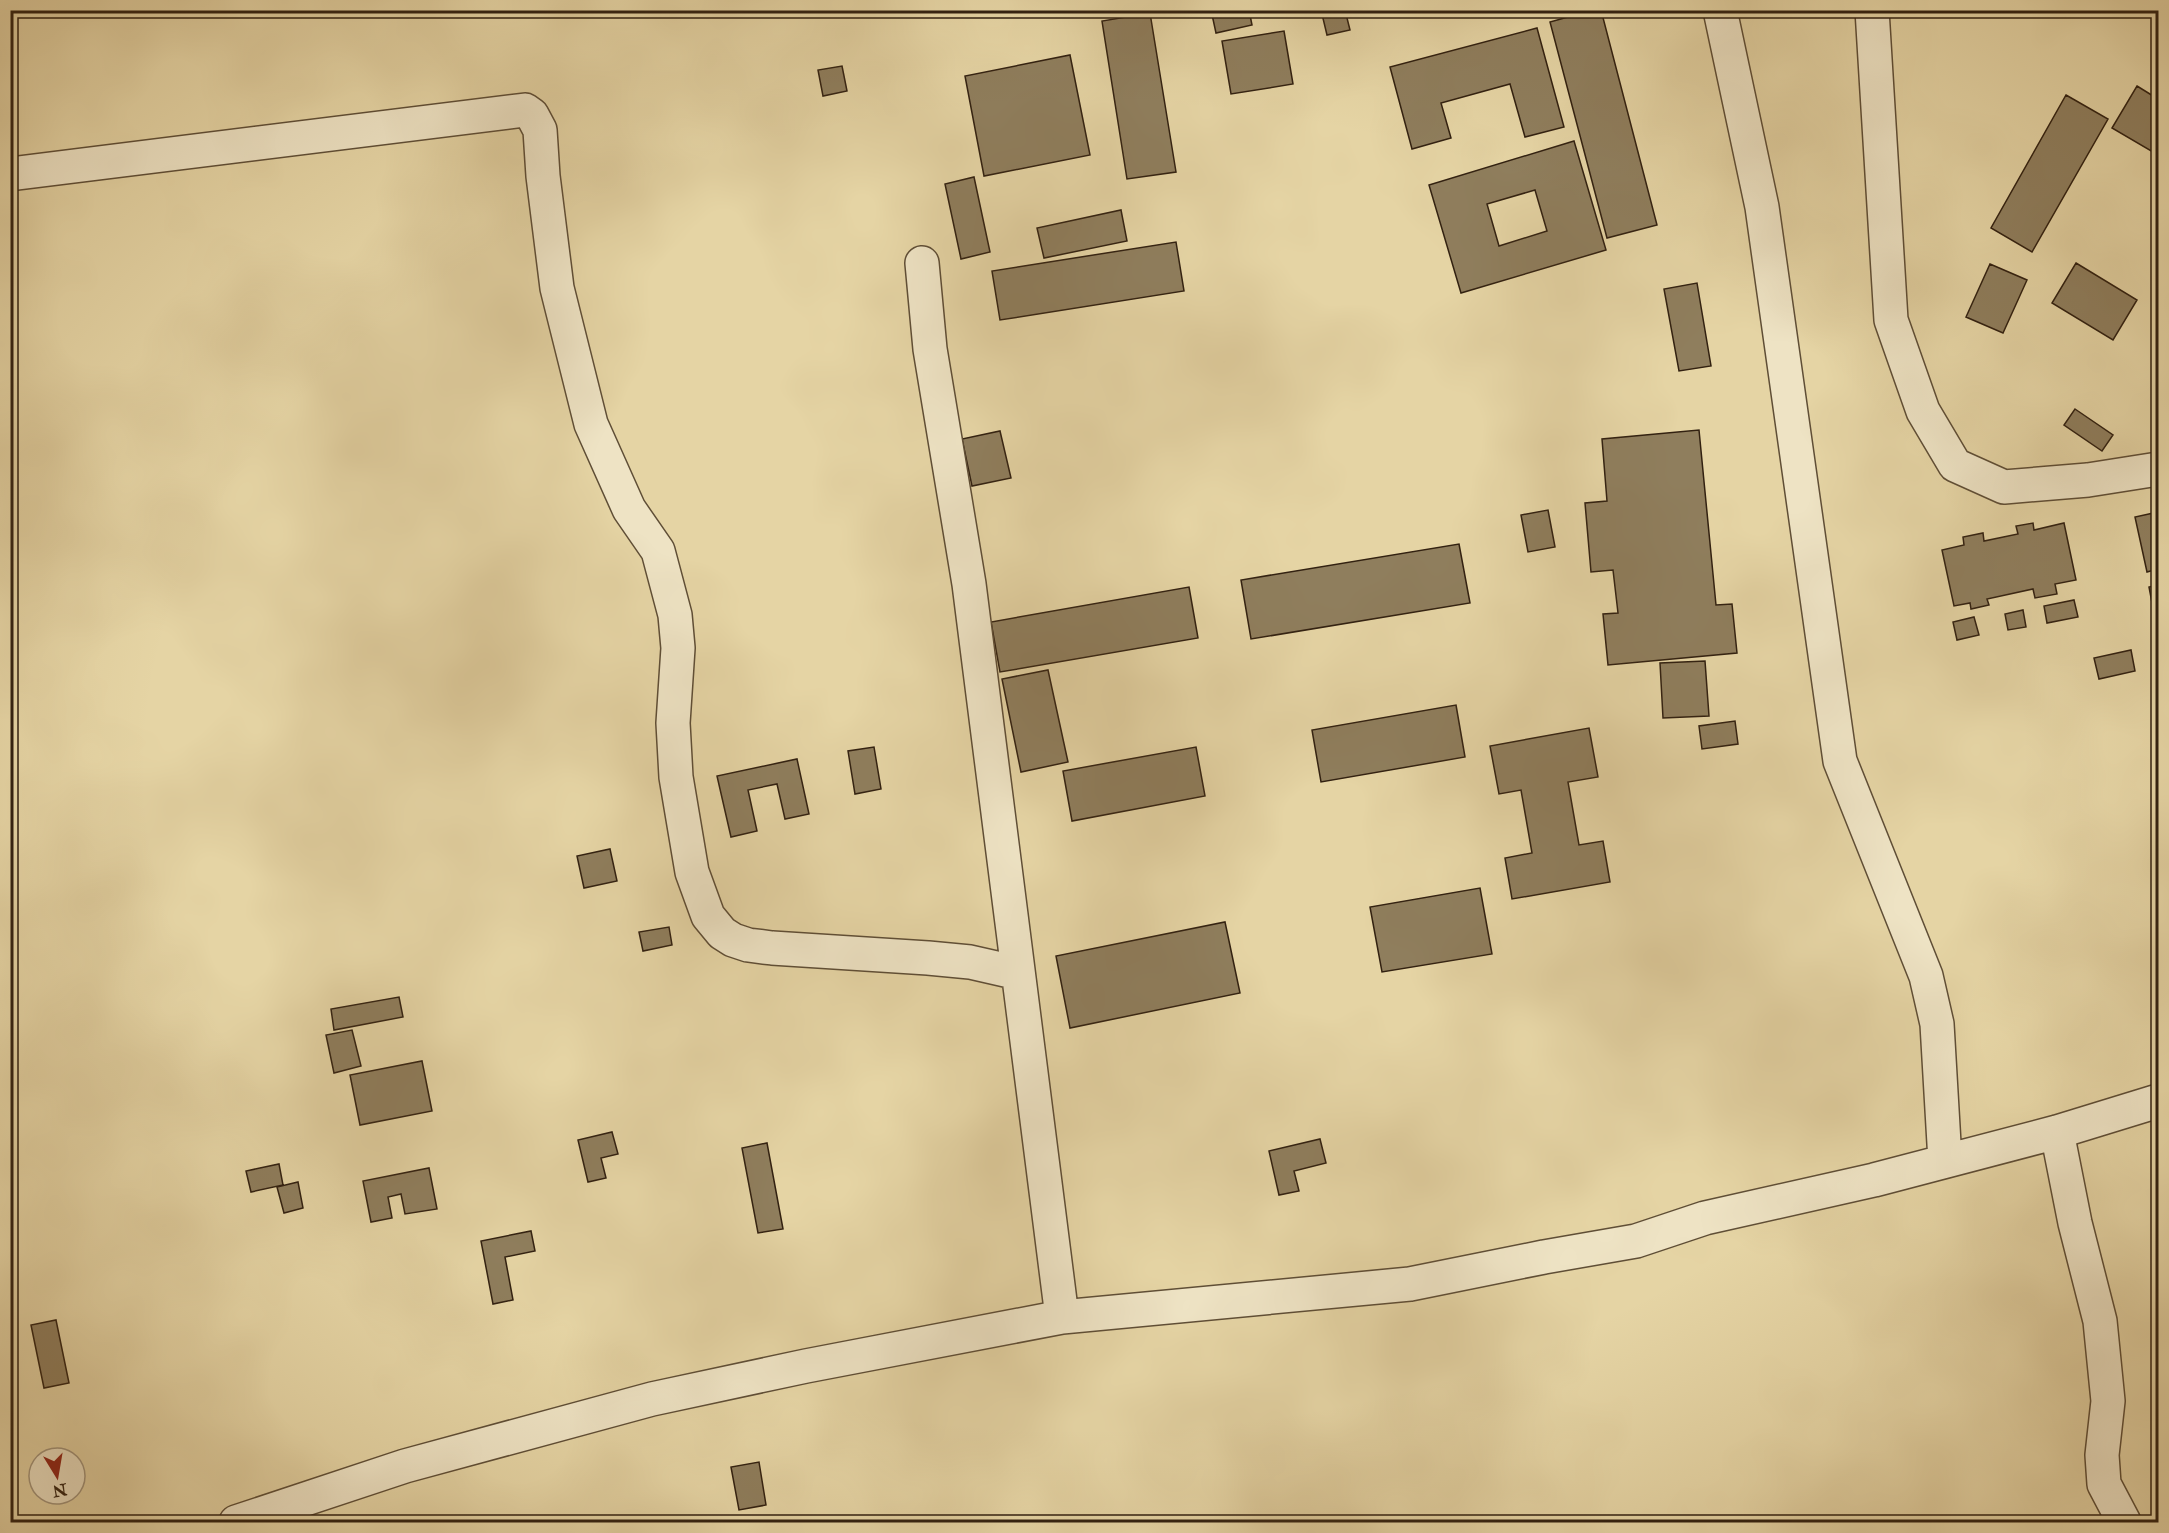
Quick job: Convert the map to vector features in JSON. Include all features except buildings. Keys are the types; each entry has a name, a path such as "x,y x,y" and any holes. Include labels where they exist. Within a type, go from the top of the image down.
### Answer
{"street":[{"path":"1720,10 1762,207 1840,761 1926,976 1938,1024 1944,1161"},
{"path":"1874,11 1891,320 1923,411 1955,465 2004,487 2088,480 2158,469"},
{"path":"10,174 525,110 532,115 540,130 543,176 557,288 591,424 629,509 658,551 675,615 678,648 673,723 676,777 692,872 708,916 722,933 748,945 928,957 970,962 1018,973"},
{"path":"922,262 930,350 969,584 1062,1317"},
{"path":"236,1522 405,1466 652,1399 806,1366 1062,1317 1410,1284 1636,1241 1705,1218 1874,1180 2057,1132 2158,1101"},
{"path":"2057,1132 2075,1223 2100,1321 2108,1401 2102,1455 2104,1484 2124,1522"}]}
